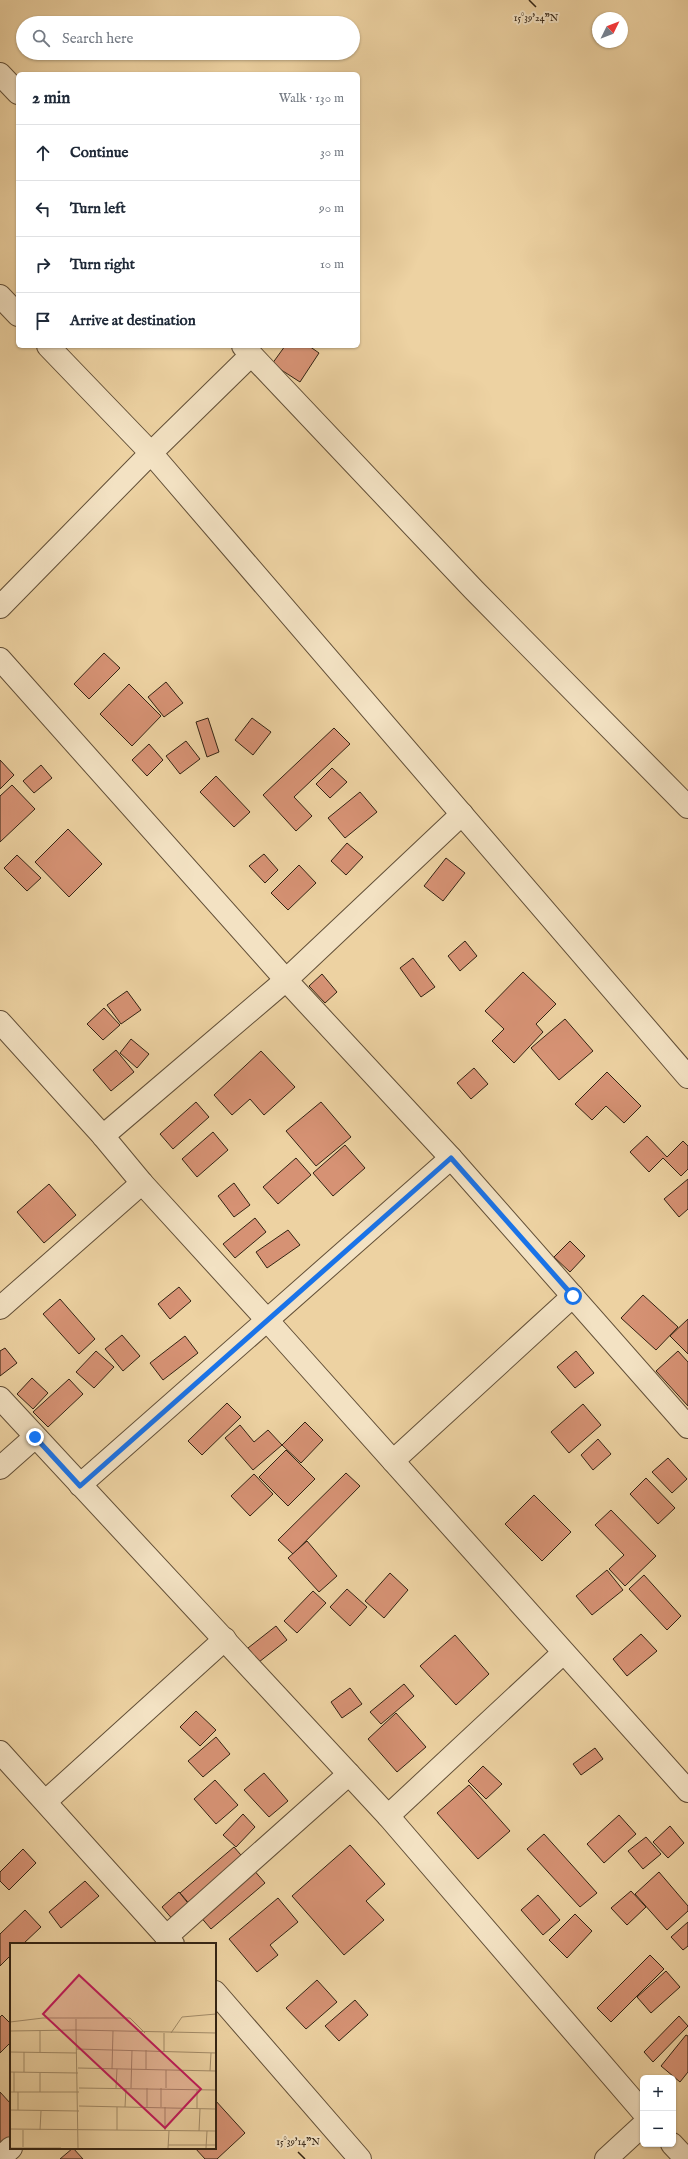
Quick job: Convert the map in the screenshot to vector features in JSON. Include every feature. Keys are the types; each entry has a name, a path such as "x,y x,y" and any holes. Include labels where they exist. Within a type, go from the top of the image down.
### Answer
{"street":[{"path":"0,74 16,91"},
{"path":"0,296 16,313"},
{"path":"50,348 151,454 688,1077"},
{"path":"0,607 151,454 247,351 474,590 688,807"},
{"path":"0,659 286,980 451,1158 688,1427"},
{"path":"103,1136 286,980 462,814"},
{"path":"0,1022 103,1136 142,1183 267,1320 563,1653 688,1791"},
{"path":"80,1486 451,1158"},
{"path":"0,1308 142,1183"},
{"path":"393,1461 573,1296"},
{"path":"0,1398 80,1486 225,1639 388,1816 642,2111"},
{"path":"0,1468 35,1437"},
{"path":"46,1801 225,1639"},
{"path":"388,1816 563,1653"},
{"path":"0,1752 46,1801 170,1940 349,1774"},
{"path":"216,1993 360,2159"},
{"path":"606,2159 640,2128"},
{"path":"675,2147 686,2159"},
{"path":"0,2158 10,2149"}],"building":[{"path":"284,348 312,348 319,353 300,382 272,364"},
{"path":"104,653 120,668 89,699 74,684"},
{"path":"166,682 183,703 164,717 148,697"},
{"path":"129,684 161,716 132,746 100,714"},
{"path":"208,718 219,752 207,757 196,722"},
{"path":"252,718 271,732 253,755 235,740"},
{"path":"334,728 350,744 294,797 312,816 296,831 263,795"},
{"path":"186,741 200,759 180,774 166,756"},
{"path":"149,744 163,760 147,776 132,760"},
{"path":"0,760 14,775 0,789"},
{"path":"41,765 52,778 34,793 23,781"},
{"path":"332,768 347,782 330,798 316,784"},
{"path":"216,776 250,812 234,827 200,792"},
{"path":"12,785 35,809 0,842 0,796"},
{"path":"360,792 377,812 345,838 328,818"},
{"path":"68,829 102,864 69,897 35,862"},
{"path":"347,843 363,857 346,875 331,861"},
{"path":"264,854 278,870 265,883 249,866"},
{"path":"17,855 41,878 27,891 4,868"},
{"path":"446,858 465,873 443,901 424,886"},
{"path":"299,865 316,883 288,910 271,893"},
{"path":"465,941 477,956 460,971 448,956"},
{"path":"413,958 435,987 421,997 400,968"},
{"path":"523,972 556,1004 536,1024 543,1032 514,1063 492,1041 504,1029 485,1011"},
{"path":"322,974 337,992 325,1003 309,986"},
{"path":"127,991 141,1010 121,1024 107,1005"},
{"path":"104,1008 120,1025 103,1040 87,1024"},
{"path":"565,1019 593,1051 559,1080 531,1048"},
{"path":"131,1039 149,1054 137,1068 120,1053"},
{"path":"116,1050 134,1072 111,1091 93,1070"},
{"path":"261,1051 295,1087 264,1115 250,1099 232,1115 214,1095"},
{"path":"474,1068 488,1084 471,1099 457,1083"},
{"path":"607,1072 641,1106 624,1123 606,1106 592,1120 575,1104"},
{"path":"196,1102 209,1117 173,1149 160,1134"},
{"path":"321,1102 351,1137 316,1166 286,1131"},
{"path":"213,1132 228,1150 197,1177 182,1159"},
{"path":"647,1136 667,1157 683,1141 688,1146 688,1169 681,1176 663,1158 649,1172 630,1152"},
{"path":"345,1145 365,1168 333,1196 313,1173"},
{"path":"296,1158 311,1175 278,1204 263,1187"},
{"path":"688,1179 688,1209 679,1217 664,1199"},
{"path":"234,1183 250,1205 234,1217 218,1196"},
{"path":"49,1184 76,1215 44,1243 17,1212"},
{"path":"255,1218 266,1232 235,1258 223,1244"},
{"path":"288,1230 300,1245 267,1268 256,1252"},
{"path":"570,1241 585,1256 570,1272 554,1257"},
{"path":"179,1287 191,1301 170,1319 158,1304"},
{"path":"643,1295 678,1327 656,1350 621,1318"},
{"path":"60,1299 95,1339 79,1354 43,1314"},
{"path":"688,1319 688,1354 670,1336"},
{"path":"122,1335 140,1356 123,1371 105,1349"},
{"path":"185,1336 198,1353 163,1380 150,1363"},
{"path":"5,1348 17,1363 0,1376 0,1351"},
{"path":"96,1351 114,1367 94,1388 76,1372"},
{"path":"576,1351 594,1373 575,1388 557,1367"},
{"path":"678,1351 688,1362 688,1406 656,1371"},
{"path":"32,1378 48,1393 33,1409 17,1394"},
{"path":"69,1379 83,1394 48,1427 33,1412"},
{"path":"227,1403 241,1417 202,1455 188,1441"},
{"path":"583,1404 601,1425 569,1453 551,1432"},
{"path":"305,1422 323,1440 301,1463 282,1445"},
{"path":"240,1425 254,1442 268,1430 282,1445 253,1470 225,1438"},
{"path":"598,1439 611,1454 593,1470 581,1455"},
{"path":"286,1450 315,1479 288,1506 259,1477"},
{"path":"668,1458 687,1479 672,1493 652,1472"},
{"path":"346,1473 360,1486 293,1554 278,1540"},
{"path":"254,1474 273,1494 250,1516 231,1496"},
{"path":"646,1478 675,1508 658,1524 630,1494"},
{"path":"534,1495 571,1532 542,1561 505,1524"},
{"path":"611,1510 656,1556 625,1586 609,1569 624,1555 595,1525"},
{"path":"307,1541 337,1576 319,1592 288,1558"},
{"path":"607,1570 623,1590 592,1615 576,1596"},
{"path":"390,1573 408,1590 384,1618 365,1601"},
{"path":"644,1575 681,1616 667,1630 629,1589"},
{"path":"347,1589 367,1607 350,1626 330,1607"},
{"path":"313,1591 326,1603 297,1633 284,1621"},
{"path":"276,1626 287,1640 259,1662 248,1648"},
{"path":"641,1634 657,1651 627,1676 613,1659"},
{"path":"455,1635 489,1674 456,1705 420,1666"},
{"path":"404,1684 414,1696 381,1724 370,1712"},
{"path":"350,1688 362,1704 342,1718 331,1702"},
{"path":"196,1711 216,1730 200,1746 180,1727"},
{"path":"396,1713 426,1747 397,1772 368,1739"},
{"path":"216,1737 230,1754 203,1777 188,1761"},
{"path":"595,1748 603,1759 581,1775 573,1764"},
{"path":"483,1766 502,1784 486,1799 468,1781"},
{"path":"264,1773 288,1801 269,1817 244,1790"},
{"path":"215,1780 238,1805 216,1824 194,1799"},
{"path":"469,1785 510,1831 478,1859 437,1813"},
{"path":"243,1814 255,1827 236,1847 223,1835"},
{"path":"619,1815 636,1834 604,1863 587,1844"},
{"path":"670,1826 684,1843 668,1858 653,1842"},
{"path":"544,1834 597,1893 580,1907 527,1849"},
{"path":"646,1837 661,1854 643,1869 628,1851"},
{"path":"350,1845 385,1884 366,1901 384,1920 344,1955 292,1896"},
{"path":"234,1847 265,1883 211,1929 180,1893"},
{"path":"23,1849 36,1863 9,1890 0,1881 0,1872"},
{"path":"659,1872 688,1906 688,1911 667,1930 635,1894"},
{"path":"85,1881 99,1896 61,1928 49,1912"},
{"path":"631,1891 646,1907 627,1925 611,1908"},
{"path":"179,1892 191,1907 174,1921 162,1907"},
{"path":"538,1895 560,1920 543,1935 521,1910"},
{"path":"278,1898 298,1922 270,1945 278,1955 257,1972 229,1939"},
{"path":"25,1910 41,1927 24,1943 10,1943 10,1956 0,1966 0,1934"},
{"path":"575,1914 592,1931 567,1958 549,1940"},
{"path":"688,1922 688,1946 683,1950 671,1937"},
{"path":"650,1955 664,1969 611,2022 597,2008"},
{"path":"666,1971 680,1987 651,2013 637,1997"},
{"path":"317,1980 337,2002 306,2029 286,2008"},
{"path":"355,2000 368,2015 339,2041 325,2026"},
{"path":"2,2015 10,2023 10,2043 0,2053 0,2017"},
{"path":"679,2016 688,2026 653,2062 644,2052"},
{"path":"686,2035 688,2036 688,2072 680,2082 676,2079 676,2075 672,2075 661,2066"},
{"path":"0,2092 10,2103 10,2141 0,2146"},
{"path":"216,2101 245,2133 217,2159 205,2159 196,2149 216,2149"},
{"path":"72,2149 74,2149 83,2159 60,2159"}],"route":[{"path":"35,1437 80,1486 451,1158 573,1296"}]}
